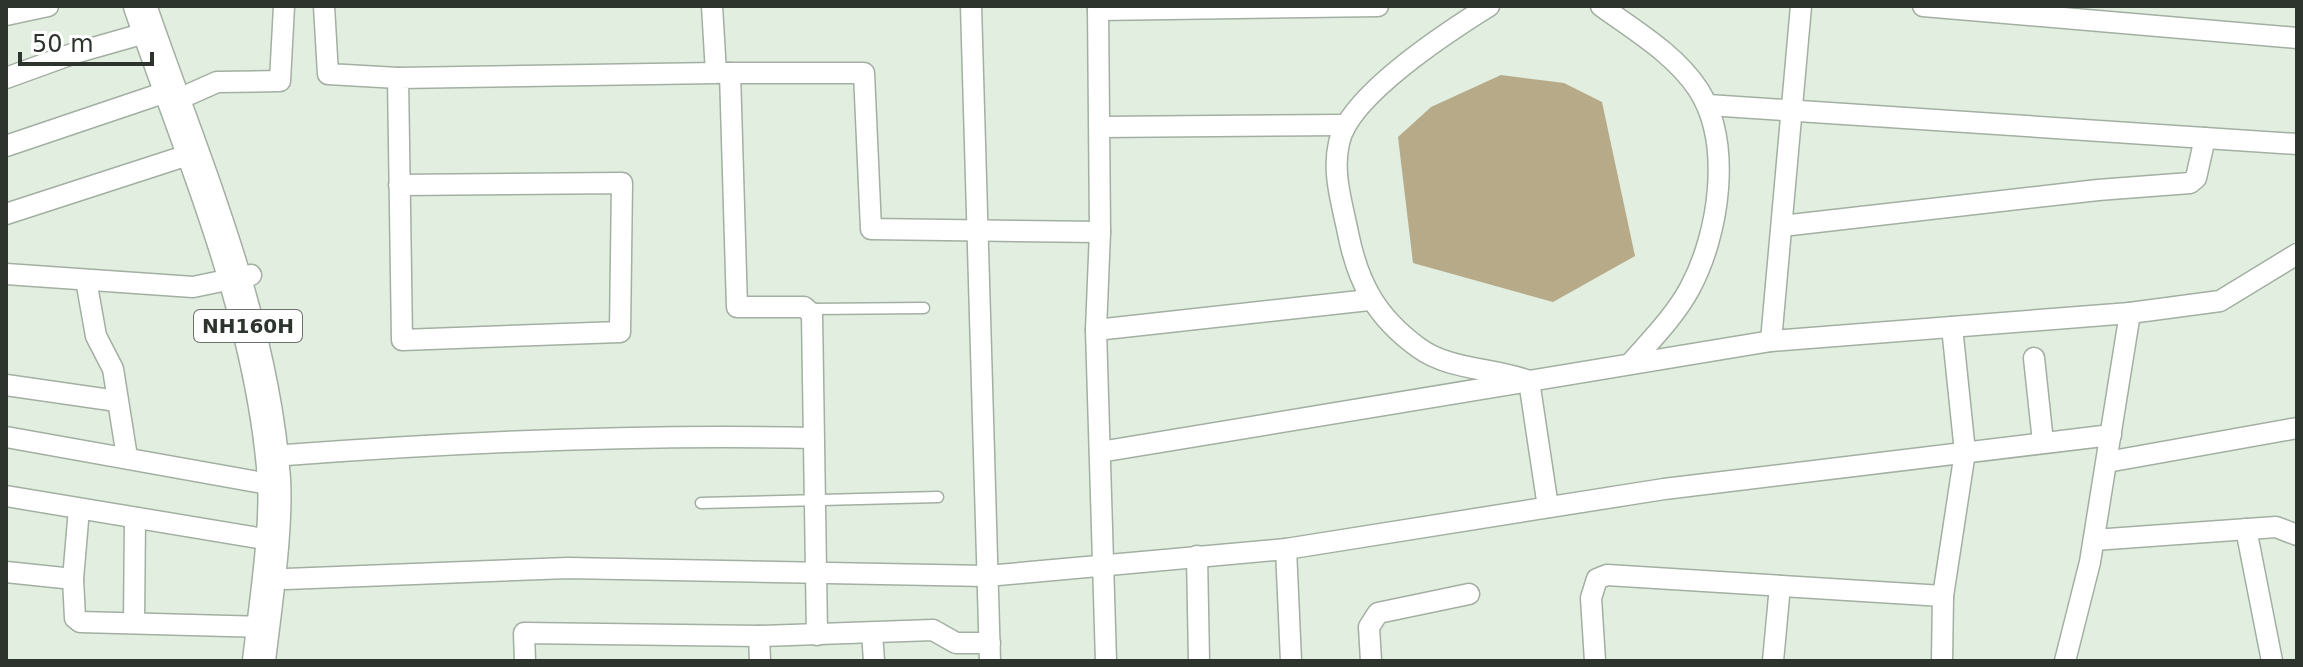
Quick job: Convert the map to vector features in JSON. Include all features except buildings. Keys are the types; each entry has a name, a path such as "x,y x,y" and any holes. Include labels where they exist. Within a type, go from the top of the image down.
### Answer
{"highway":[{"name":"NH160H","path":"149,15 179,92 276,376 290,490 279,661"},
{"name":"NH160H","path":"179,92 191,154 243,277 258,362 274,485 259,661"}],"street":[{"path":"6,15 48,6"},
{"path":"6,146 217,82 280,81 284,6"},
{"path":"324,6 328,74 398,78 864,73 871,229 1100,232"},
{"path":"712,6 723,73 737,307 810,309 817,635"},
{"path":"525,661 524,633 759,636 933,630 956,643 990,652 975,229 971,6"},
{"path":"1106,661 1096,330 1100,232 1098,8 1378,6"},
{"path":"1489,6 1422,52 1358,106 1344,125 1339,142 1338,186 1354,261 1369,300 1418,347 1433,356 1529,381"},
{"path":"1601,6 1676,63 1708,105 1717,161 1711,232 1690,289 1630,364"},
{"path":"1771,341 1801,6"},
{"path":"1923,6 2297,38"},
{"path":"6,78 149,15"},
{"path":"398,78 399,185 402,340 620,332 622,183 399,185"},
{"path":"1708,105 2297,144"},
{"path":"1100,127 1344,125"},
{"path":"1782,226 2098,190 2190,183 2196,178 2205,138"},
{"path":"6,214 191,154"},
{"path":"1100,452 1771,341 2130,313 2220,301 2296,257"},
{"path":"6,274 193,287 243,277"},
{"path":"86,280 96,336 113,369 127,457"},
{"path":"1096,330 1369,300"},
{"path":"2065,661 2094,540 2130,313"},
{"path":"1942,661 1943,596 1965,452 1952,327"},
{"path":"2034,358 2043,442"},
{"path":"1529,381 1548,507"},
{"path":"6,385 117,401"},
{"path":"2107,462 2297,428"},
{"path":"286,455 434,444 708,435 813,438"},
{"path":"286,579 568,568 987,576 1103,562 1286,549 1664,489 2111,435"},
{"path":"6,437 274,485"},
{"path":"6,496 270,540"},
{"path":"79,509 73,579 77,620 263,627"},
{"path":"134,623 135,518"},
{"path":"2094,540 2276,527 2297,535"},
{"path":"2246,529 2272,661"},
{"path":"1286,549 1291,661"},
{"path":"1197,556 1199,661"},
{"path":"6,572 73,579"},
{"path":"1595,661 1591,598 1597,579 1607,575 1943,596"},
{"path":"1773,661 1780,586"},
{"path":"1371,661 1369,627 1378,613 1469,594"},
{"path":"872,633 874,661"},
{"path":"759,636 760,661"}],"lane":[{"path":"810,309 924,308"},
{"path":"701,503 814,503 938,497"}],"shaded area":[{"path":"1501,75 1564,83 1602,102 1635,256 1553,302 1413,263 1398,137 1431,107"}]}
